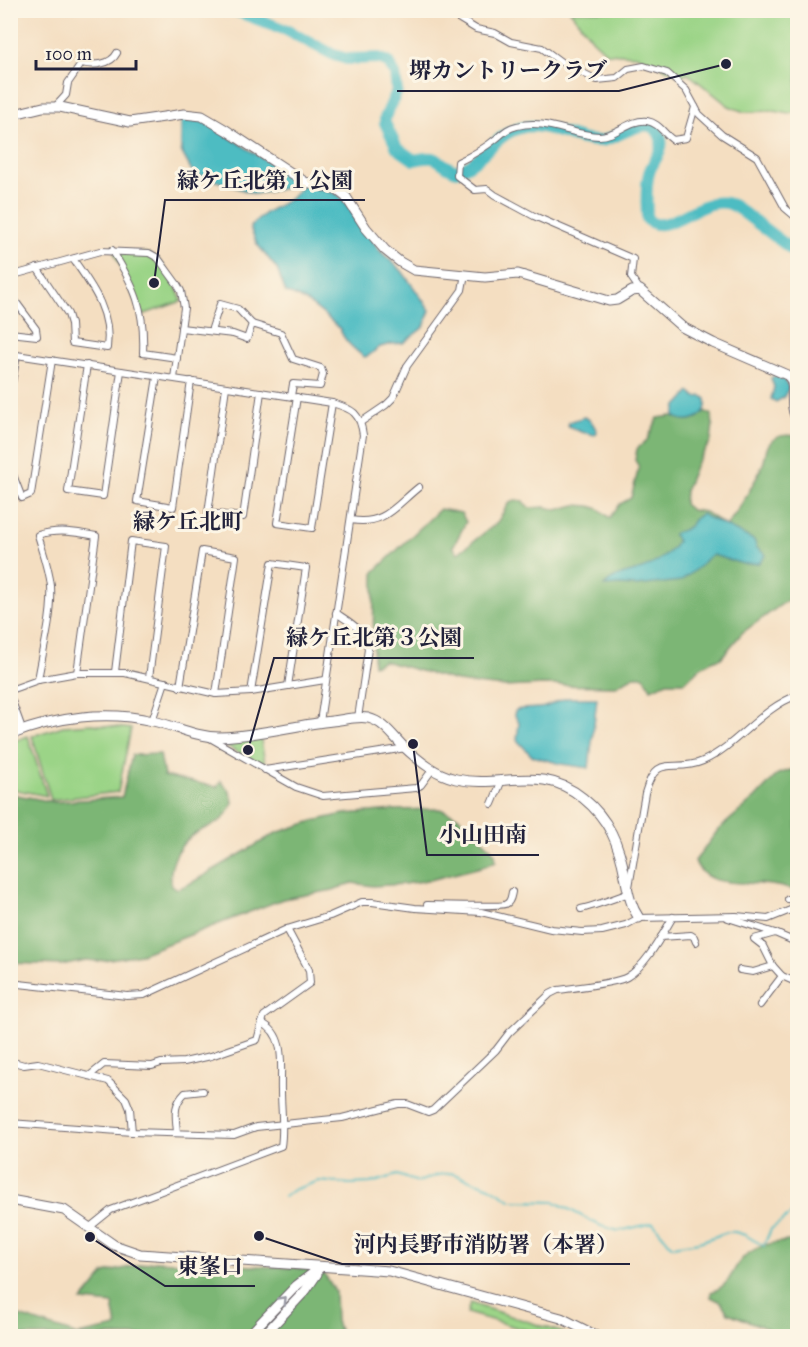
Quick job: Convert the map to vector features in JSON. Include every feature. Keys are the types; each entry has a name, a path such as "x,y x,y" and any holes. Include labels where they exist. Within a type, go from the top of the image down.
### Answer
{"street":[{"path":"445,10 476,29 495,33 511,42 542,48 561,62 597,80 617,78 628,69 644,66 667,73 686,90 695,108 722,135 757,157 786,208 798,219"},
{"path":"55,107 66,95 74,73 82,63 91,65 109,61 114,59 117,53"},
{"path":"10,115 43,107 55,107 130,122 184,114 202,116 305,182 337,190 346,197 366,228 379,242 400,262 414,270 485,277 518,274 609,301 640,290"},
{"path":"695,108 686,138 673,140 660,127 650,122 634,122 612,134 600,136 535,122 517,126 504,131 497,138 458,162 457,176 475,189 487,189 534,216 633,259 631,277 640,290 682,327 792,379 792,413 798,421"},
{"path":"112,250 137,297 142,320 143,353 177,358"},
{"path":"10,276 100,251 149,253 158,258 181,291 184,308 174,378"},
{"path":"37,268 68,314 72,324 72,343 107,348 108,328 101,302 73,259"},
{"path":"361,422 393,398 407,366 462,290 465,274"},
{"path":"10,294 36,329 37,336 10,333"},
{"path":"211,331 220,304 238,309 252,324 280,333 293,359 321,368 323,374 320,386 293,384 294,397 277,523 312,528 332,403"},
{"path":"181,328 233,334 247,339 252,324"},
{"path":"10,394 14,354 332,403 350,408 361,422 363,435 320,722"},
{"path":"10,466 22,498 31,494 52,360"},
{"path":"87,365 68,491 103,496 121,371"},
{"path":"157,376 137,501 172,507 191,381"},
{"path":"226,387 208,513 243,517 261,392"},
{"path":"351,520 372,522 383,517 419,487"},
{"path":"38,680 50,608 51,586 47,562 38,535 54,531 96,536 77,673"},
{"path":"115,672 131,541 166,546 149,678"},
{"path":"180,687 202,552 236,557 216,694"},
{"path":"251,692 272,563 306,568 288,686"},
{"path":"10,587 10,599"},
{"path":"336,613 359,629 367,642 368,649 358,718"},
{"path":"10,690 38,680 77,673 125,673 216,694 251,692 325,680"},
{"path":"152,721 165,682"},
{"path":"628,892 645,793 649,778 654,772 669,765 690,765 704,760 736,739 773,708 798,695"},
{"path":"10,700 21,730"},
{"path":"10,735 67,718 108,716 152,721 205,736 296,787 323,796 416,788 422,785 432,770"},
{"path":"205,736 237,735 320,722 370,719 382,724 432,770 469,781 544,779 569,789 582,796 603,817 616,838 622,856 631,905 639,918"},
{"path":"265,770 406,748"},
{"path":"492,804 502,780"},
{"path":"409,907 418,904 497,907 506,905 513,892"},
{"path":"581,909 596,906 628,892"},
{"path":"788,899 798,900"},
{"path":"10,983 127,996 144,995 287,929 330,916 362,903 372,902 481,912 551,929 582,932 602,931 626,925 639,918 727,918 736,916 768,919 798,907"},
{"path":"10,1123 132,1132 234,1135 256,1127 283,1126 342,1118 398,1104 407,1104 428,1112 496,1050 509,1033 550,994 558,990 625,978 635,972 673,917"},
{"path":"727,918 798,943"},
{"path":"89,1076 104,1064 152,1066 161,1063 184,1062 211,1056 257,1040 264,1017 310,983 309,970 287,929"},
{"path":"775,933 754,939 763,946 773,966 782,976 798,983"},
{"path":"661,937 691,935 696,942"},
{"path":"740,970 753,972 773,966"},
{"path":"760,1005 782,976"},
{"path":"90,1227 111,1210 281,1146 282,1064 279,1047 270,1027 262,1023"},
{"path":"10,1061 24,1065 38,1063 108,1082 126,1099 130,1109 132,1132"},
{"path":"177,1133 178,1101 185,1093 203,1091"},
{"path":"10,1200 64,1210 114,1245 140,1254 389,1271 561,1318 597,1336"},
{"path":"248,1336 296,1286 321,1267"},
{"path":"263,1336 306,1290 321,1267"}],"green space":[{"path":"570,11 797,11 797,111 789,114 774,111 744,112 729,106 687,73 681,76 636,55 607,53 593,40"},
{"path":"114,252 141,252 154,257 169,274 182,301 142,315"},
{"path":"704,411 711,414 713,424 711,441 697,462 685,491 684,504 691,510 705,512 726,526 756,479 769,444 779,436 797,436 797,593 742,633 721,658 701,667 685,682 667,682 651,689 644,676 634,676 616,686 505,687 464,683 384,661 373,665 374,572 440,509 461,513 466,522 453,547 458,553 497,523 508,504 515,500 523,501 529,508 546,507 557,510 575,505 590,506 599,509 610,518 620,504 631,498 639,467 635,460 637,449 647,440 658,418 672,416 690,419"},
{"path":"92,724 131,729 118,792 51,800 32,736 63,726"},
{"path":"260,733 265,764 261,765 223,744 222,739"},
{"path":"28,736 47,796 11,789 11,742"},
{"path":"160,754 164,776 217,787 221,781 230,792 233,803 220,821 193,835 179,850 170,878 171,885 178,889 276,833 344,814 440,809 457,816 489,846 495,854 496,861 430,880 373,886 352,883 333,890 283,899 141,954 61,965 11,963 11,794 55,802 122,797 132,755"},
{"path":"790,770 797,771 797,891 770,885 723,882 706,875 695,861 718,830 755,798 778,774"},
{"path":"797,1240 797,1336 780,1336 728,1313 721,1302 711,1297 711,1292 723,1286 743,1258 755,1249 768,1244"},
{"path":"155,1261 295,1268 323,1272 335,1291 336,1321 341,1336 11,1336 10,1313 78,1335 117,1327 113,1304 82,1301 105,1273"},
{"path":"470,1303 564,1333 563,1336 546,1336 467,1313"}],"water":[{"path":"181,116 200,118 299,182 296,186 255,194 193,173 181,151"},
{"path":"304,184 337,194 346,203 379,250 402,271 430,310 424,327 403,343 380,347 364,357 347,341 340,329 322,313 301,298 286,293 277,269 257,244 250,227 265,213 290,199"},
{"path":"774,376 784,379 789,388 783,398 776,402 771,399 774,387 771,378"},
{"path":"690,392 696,397 702,396 706,399 705,411 691,420 679,419 674,416 677,406"},
{"path":"584,417 589,419 593,425 597,432 595,435 568,426 569,422"},
{"path":"701,514 754,540 757,548 766,555 759,563 743,564 713,555 681,581 636,586 604,586 616,577 644,568 661,558 677,541 673,534 687,528"},
{"path":"567,698 597,698 589,768 561,764 532,756 517,740 519,723 514,714 516,710 544,707"}],"waterway":[{"path":"233,10 286,30 334,55 347,59 379,58 388,62 395,74 397,91 385,123 397,148 414,160 434,158 456,171 473,162 511,132 530,126 550,129 591,141 601,141 634,128 650,126 656,130 661,143 648,178 647,219 655,224 665,224 700,208 724,203 736,207 798,254"},
{"path":"284,1197 293,1190 319,1181 350,1184 371,1183 397,1175 418,1182 451,1173 490,1187 511,1200"},
{"path":"514,1201 555,1202 601,1226 619,1231 653,1223 672,1246 699,1242 728,1232 745,1235 764,1246"},
{"path":"765,1243 771,1229 794,1212 798,1204"}],"place":[{"name":"堺カントリークラブ","path":"726,64"},
{"name":"緑ケ丘北第１公園","path":"154,283"},
{"name":"小山田南","path":"413,744"},
{"name":"緑ケ丘北第３公園","path":"248,750"},
{"name":"河内長野市消防署（本署）","path":"259,1236"},
{"name":"東峯口","path":"90,1237"}],"district":[{"name":"緑ケ丘北町","path":"188,521"}]}
